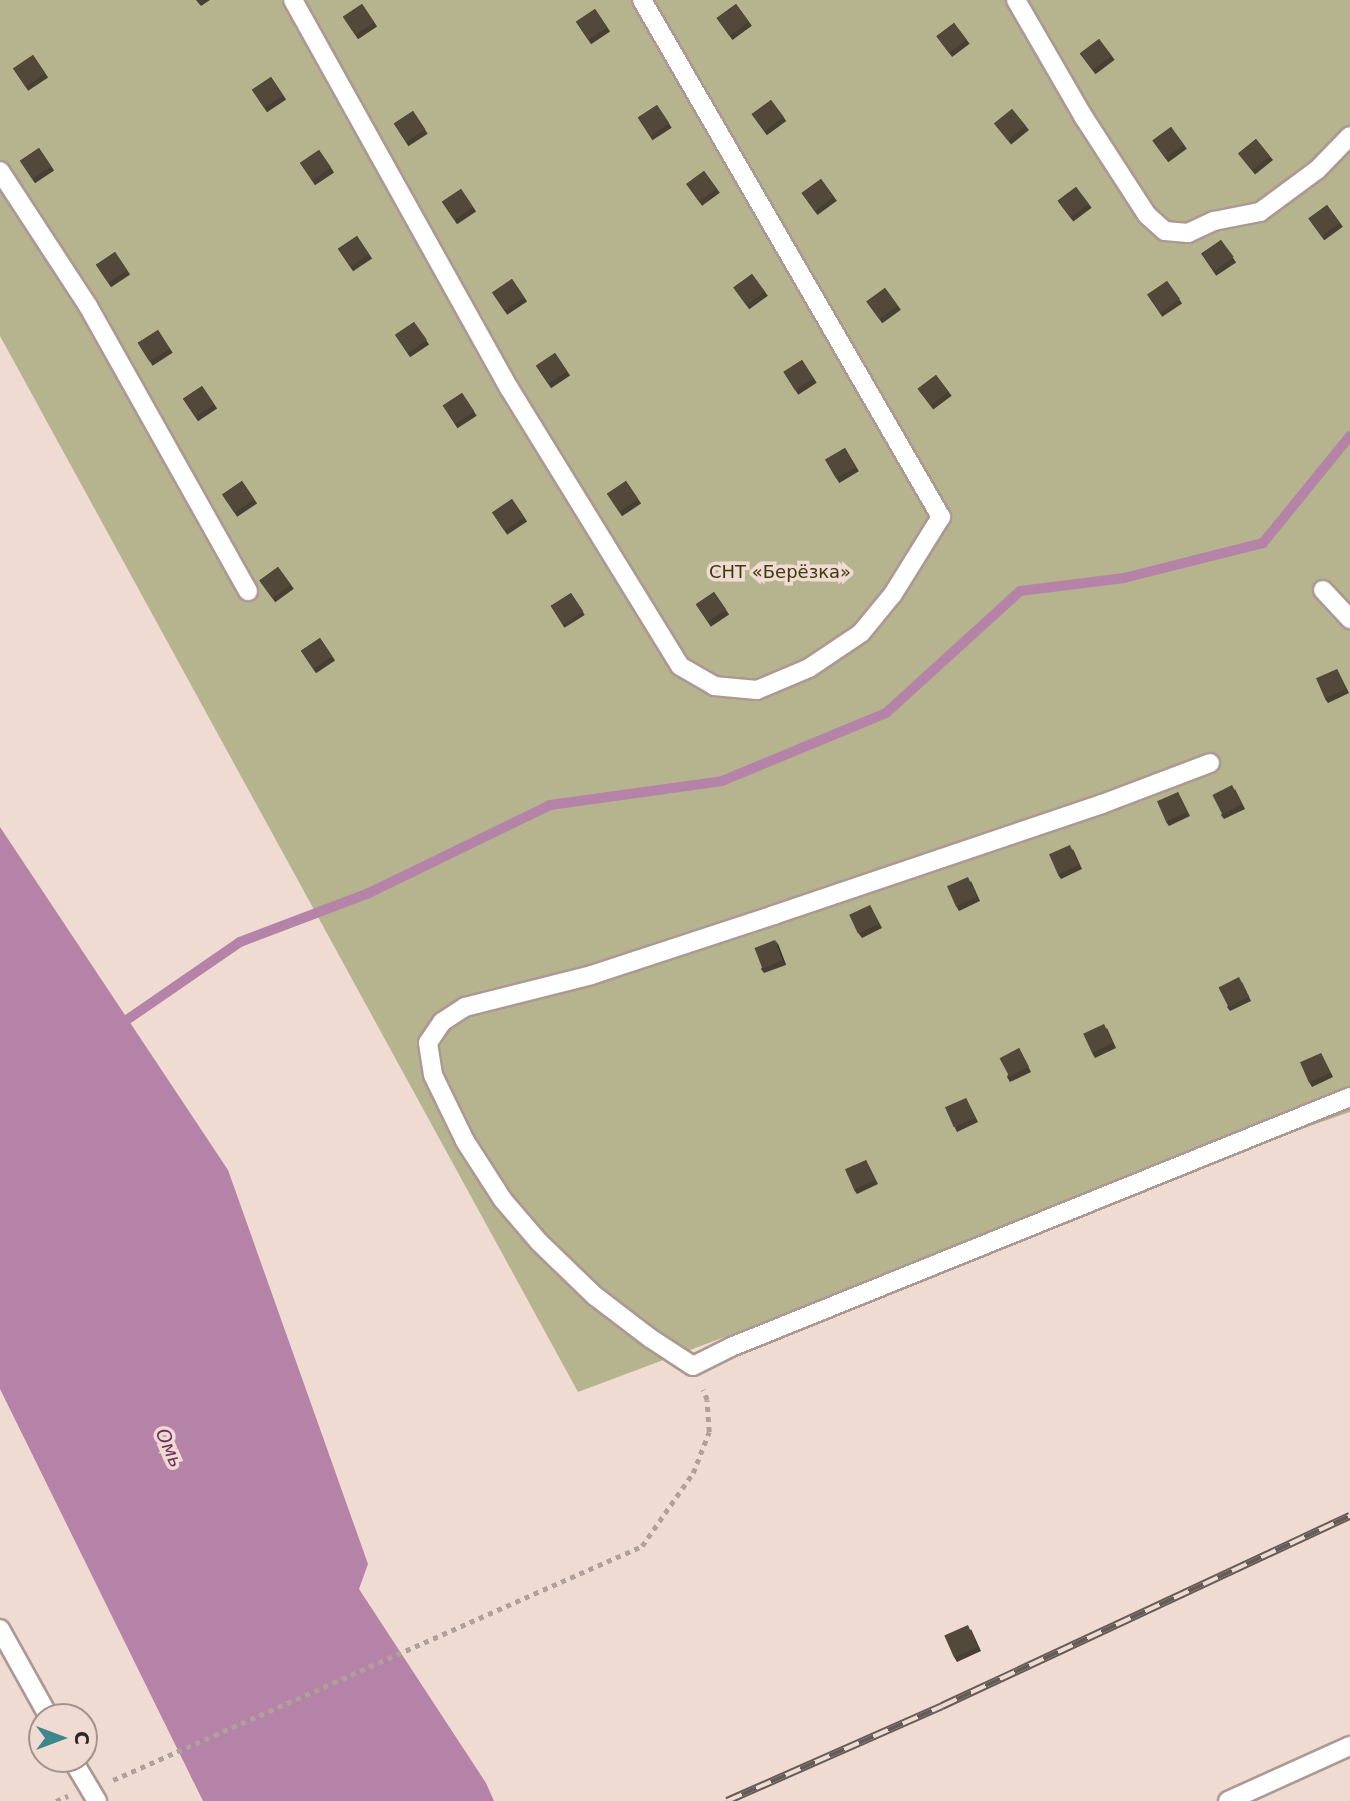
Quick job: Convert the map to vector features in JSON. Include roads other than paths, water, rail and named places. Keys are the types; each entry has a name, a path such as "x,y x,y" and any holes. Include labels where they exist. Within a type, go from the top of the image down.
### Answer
{"lane":[{"path":"293,0 509,388 680,666 713,686 758,690 809,668 861,633 893,594 941,517 642,0"},
{"path":"1016,0 1083,116 1147,215 1165,231 1188,233 1214,221 1260,212 1317,170 1350,136"},
{"path":"0,171 88,306 248,591"},
{"path":"1323,590 1350,619"},
{"path":"1210,763 1102,804 592,975 465,1007 442,1022 428,1043 433,1075 465,1141 503,1200 539,1241 596,1296 650,1338 694,1366 731,1347 1350,1097"},
{"path":"0,1629 41,1703"},
{"path":"1228,1801 1350,1746"},
{"path":"83,1773 99,1793"}],"water":[{"name":"Омь","path":"0,827 228,1170 368,1564 359,1589 486,1783 494,1801 203,1801 0,1389"}],"waterway":[{"path":"128,1019 240,942 369,893 550,805 722,781 886,713 1020,591 1124,578 1263,543 1350,436"}],"railway":[{"path":"727,1801 942,1706 1350,1516"}],"park label":[{"name":"СНТ «Берёзка»","path":"780,572"}]}
